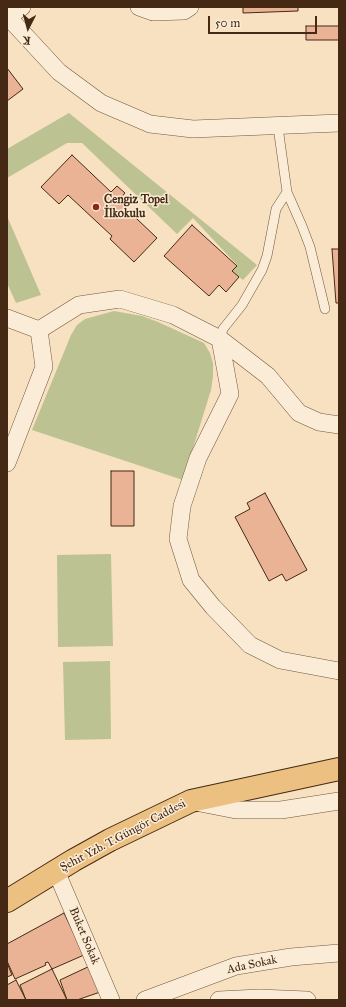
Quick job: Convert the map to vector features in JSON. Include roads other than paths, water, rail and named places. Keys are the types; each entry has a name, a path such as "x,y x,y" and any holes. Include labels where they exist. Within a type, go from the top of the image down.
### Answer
{"main road":[{"name":"Şehit Yzb. T.Güngör Caddesi","path":"7,901 110,840 191,801 339,769"}],"street":[{"path":"22,7 7,18 59,72 101,103 150,124 193,129 339,123"},
{"path":"139,7 153,12 184,11 190,7"},
{"path":"40,330 79,305 120,299 173,315 220,339 268,376 299,413 319,422 339,425"},
{"path":"7,318 40,330"},
{"path":"7,462 44,367 40,330"},
{"path":"220,339 230,394 198,458 182,506 178,539 191,580 213,607 250,645 280,660 339,671"},
{"path":"191,801 236,810 281,810 339,801"},
{"name":"Buket Sokak","path":"56,871 111,1000"},
{"name":"Ada Sokak","path":"146,1000 236,966 291,957 339,953"},
{"path":"219,1000 258,998 306,1000"}],"lane":[{"path":"278,126 287,192 310,247 325,308"},
{"path":"220,339 223,329 242,305 262,270 267,256 276,209 287,192"}],"place":[{"name":"Cengiz Topel İlkokulu","path":"96,207"}]}
